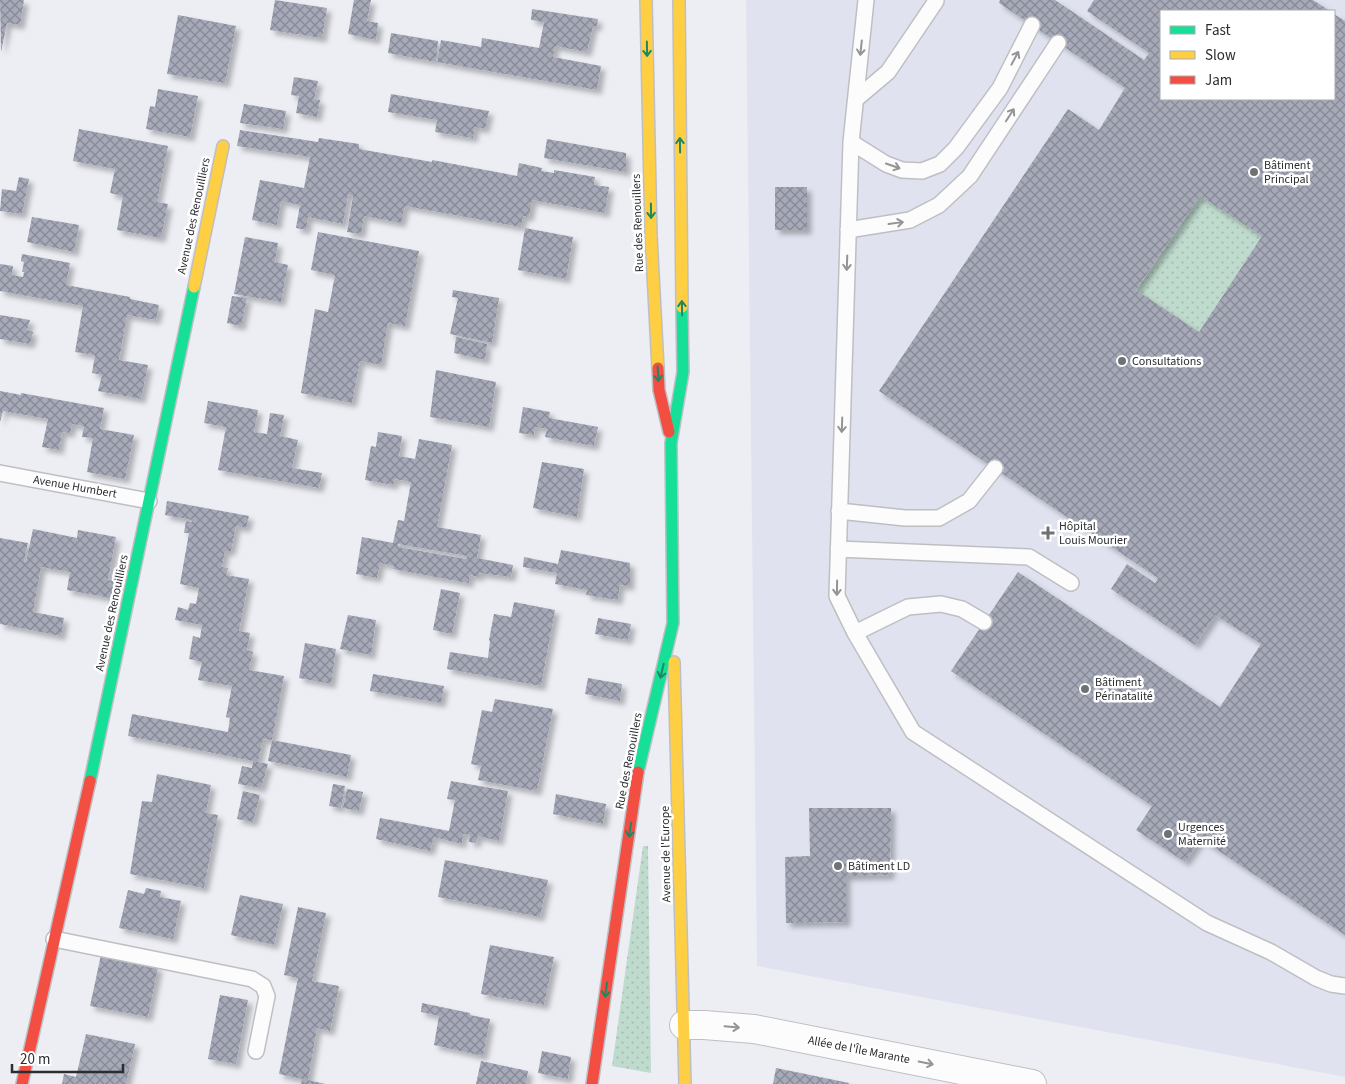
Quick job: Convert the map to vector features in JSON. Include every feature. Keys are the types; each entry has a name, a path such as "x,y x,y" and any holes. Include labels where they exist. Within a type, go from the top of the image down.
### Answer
{"street":[{"name":"Rue des Renouillers","path":"646,0 652,236 659,390 671,443"},
{"name":"Rue des Renouillers","path":"592,1084 640,768 673,623 671,443 683,372 679,0"},
{"name":"Avenue des Renouilliers","path":"22,1084 104,717 223,146"},
{"name":"Avenue de l'Europe","path":"673,623 685,1084"},
{"name":"Allée de l'Île Marante","path":"684,1025 754,1029 1032,1084"}],"lane":[{"path":"866,0 850,142 836,596 855,633 913,732 1207,923 1271,952 1316,978 1331,984 1345,986"},
{"path":"856,100 888,72 936,1"},
{"path":"850,142 886,164 902,170 922,171 940,164 956,148 1000,88 1032,25"},
{"path":"848,230 910,220 939,205 970,176 1058,42"},
{"path":"839,512 905,518 939,518 969,502 995,468"},
{"name":"Avenue Humbert","path":"0,473 149,500"},
{"path":"838,550 1029,557 1071,583"},
{"path":"855,633 908,607 941,604 962,609 984,622"},
{"path":"54,940 252,979 263,986 267,996 256,1051"}],"shaded area":[{"name":"Hôpital Louis Mourier","path":"746,0 1345,0 1345,1077 757,966"}],"green space":[{"path":"1200,196 1262,236 1199,332 1136,291"},
{"path":"643,846 648,846 651,1073 612,1066"}],"building":[{"path":"0,0 24,0 20,25 7,23 1,52"},
{"path":"275,0 327,8 322,38 270,30"},
{"path":"354,0 371,0 367,21 378,23 376,40 348,34"},
{"path":"1000,0 1055,0 1144,60 1149,53 1087,11 1094,0 1313,0 1328,10 1160,10 1160,100 1335,100 1335,15 1345,21 1345,935 1201,839 1185,862 1136,830 1152,806 951,671 1018,572 1220,707 1261,644 1215,615 1195,645 1111,589 1127,564 1155,583 1158,578 879,391 1068,109 1099,130 1125,88 999,3","holes":["1200,196 1262,236 1199,332 1136,290"]},
{"path":"532,9 598,19 597,26 593,26 587,52 555,46 553,57 601,66 597,90 437,62 441,40 481,47 482,38 539,48 544,22 531,20"},
{"path":"178,15 236,26 225,83 167,74"},
{"path":"391,33 438,41 436,62 388,53"},
{"path":"294,77 318,81 314,99 320,100 317,117 296,113 299,96 291,95"},
{"path":"158,89 198,96 190,137 146,129 150,106 155,107"},
{"path":"391,94 489,111 485,129 475,127 473,138 435,132 437,120 388,112"},
{"path":"244,104 286,111 283,129 240,123"},
{"path":"79,129 168,146 157,202 168,204 161,238 117,230 123,196 110,193 115,169 73,161"},
{"path":"240,130 318,142 319,138 359,144 359,149 517,176 519,163 542,168 541,171 554,173 554,170 595,177 594,185 609,187 605,213 532,200 529,217 523,216 521,227 405,206 401,223 364,216 361,234 347,232 353,196 348,195 343,224 308,217 306,230 296,228 300,205 281,201 277,225 252,220 260,180 304,188 310,157 237,146"},
{"path":"547,139 626,153 626,172 544,158"},
{"path":"19,177 29,179 22,214 0,211 2,189 16,191"},
{"path":"775,187 807,187 807,230 775,230"},
{"path":"32,217 79,225 74,252 27,242"},
{"path":"525,228 573,237 566,279 518,270"},
{"path":"318,232 419,251 405,326 388,323 381,365 360,361 352,403 301,393 315,309 328,312 335,275 311,270"},
{"path":"245,237 278,243 275,262 288,265 281,302 234,294"},
{"path":"22,254 70,263 66,285 130,297 130,299 159,305 156,320 127,315 119,360 148,365 141,399 98,391 102,375 92,373 95,355 75,352 83,306 0,291 0,264 13,266 12,275 23,277 24,262 21,261"},
{"path":"453,290 499,298 492,343 450,334 458,298 452,297"},
{"path":"232,296 247,298 241,326 227,323"},
{"path":"0,315 30,320 27,330 33,332 30,344 0,339"},
{"path":"456,337 487,344 485,360 454,353"},
{"path":"436,370 496,382 489,427 430,417"},
{"path":"0,391 104,408 100,429 134,435 125,479 87,472 93,438 82,437 84,426 72,424 70,433 62,432 59,450 42,447 48,419 3,411 0,422"},
{"path":"208,401 258,410 254,432 267,434 270,413 284,415 280,436 298,440 292,468 322,473 319,488 218,470 226,427 204,423"},
{"path":"523,407 550,412 549,418 598,427 594,446 545,437 547,429 535,427 534,435 519,433"},
{"path":"378,432 402,436 399,456 415,459 419,439 452,445 437,527 481,535 477,558 513,565 511,577 479,573 479,577 470,575 469,583 393,569 394,566 380,563 377,578 356,574 362,537 393,543 398,520 404,521 411,482 395,479 393,485 365,480 371,446 376,447","holes":["398,544 467,556 466,559 398,547"]},
{"path":"542,462 584,469 577,517 533,508"},
{"path":"167,501 249,516 246,528 236,526 231,551 225,551 222,567 228,568 226,575 249,579 239,631 250,633 247,650 253,652 249,670 284,676 272,740 263,739 258,762 268,764 261,788 238,784 242,766 252,768 253,761 128,736 132,714 228,732 230,718 226,717 232,686 198,680 202,662 189,659 193,636 200,638 202,625 175,620 178,607 188,610 190,603 196,604 199,588 180,584 189,533 184,533 186,521 192,522 192,520 165,515"},
{"path":"33,529 77,538 78,530 116,537 108,580 118,582 116,599 67,590 70,572 41,567 33,612 64,618 61,636 0,624 0,538 28,543 24,561 26,562"},
{"path":"561,550 630,563 630,586 620,585 618,600 586,595 587,590 555,584 557,573 523,567 524,557 558,564"},
{"path":"441,589 460,593 452,634 433,630"},
{"path":"514,602 555,610 541,686 447,669 450,652 488,658 494,614 511,617"},
{"path":"348,615 376,620 371,655 340,649"},
{"path":"598,618 631,624 628,640 595,634"},
{"path":"305,643 336,649 331,684 299,678"},
{"path":"373,674 444,686 441,703 370,691"},
{"path":"588,678 622,684 620,701 585,694"},
{"path":"495,699 553,709 537,791 478,780 481,766 471,764 482,710 492,712"},
{"path":"272,740 351,755 347,777 268,761"},
{"path":"157,774 211,785 206,813 218,815 204,888 130,874 142,801 152,802"},
{"path":"451,781 508,791 499,841 478,836 476,843 469,842 470,835 463,834 462,844 434,837 430,851 376,839 380,818 449,831 455,800 447,799"},
{"path":"333,784 345,786 341,808 329,806"},
{"path":"347,789 363,792 359,811 343,808"},
{"path":"243,791 260,795 253,822 237,819"},
{"path":"556,794 606,804 603,824 553,814"},
{"name":"Bâtiment LD","path":"809,808 891,808 890,875 846,876 846,922 786,923 785,857 810,856"},
{"path":"445,860 548,880 540,917 438,897"},
{"path":"146,888 161,891 160,897 181,901 173,939 119,928 128,890 144,894"},
{"path":"240,895 283,904 274,945 231,935"},
{"path":"298,907 326,913 312,981 339,986 330,1031 317,1028 308,1080 325,1084 301,1084 302,1079 279,1074 298,978 284,975"},
{"path":"490,945 554,957 544,1005 481,994"},
{"path":"101,955 158,967 148,1017 90,1006"},
{"path":"220,995 248,1000 236,1064 208,1059"},
{"path":"422,1003 490,1019 483,1056 434,1045 439,1016 421,1012"},
{"path":"86,1034 135,1044 126,1084 62,1084 64,1074 76,1077"},
{"path":"542,1051 571,1057 568,1079 538,1073"},
{"path":"481,1061 528,1071 526,1084 476,1084"},
{"path":"776,1068 849,1083 849,1084 773,1084"}],"traffic: fast":[{"path":"90,781 194,287"},
{"path":"638,772 673,623 671,443 683,372 682,307"}],"traffic: slow":[{"path":"646,0 651,236 658,368"},
{"path":"679,0 682,307"},
{"path":"194,287 223,146"},
{"path":"674,662 685,1084"}],"traffic: jam":[{"path":"658,368 659,390 669,432"},
{"path":"592,1084 638,772"},
{"path":"22,1084 90,781"}],"place":[{"name":"Bâtiment Principal","path":"1254,172"},
{"name":"Consultations","path":"1122,361"},
{"name":"Hôpital Louis Mourier","path":"1048,533"},
{"name":"Bâtiment Périnatalité","path":"1085,689"},
{"name":"Urgences Maternité","path":"1168,834"},
{"name":"Bâtiment LD","path":"838,866"}]}
